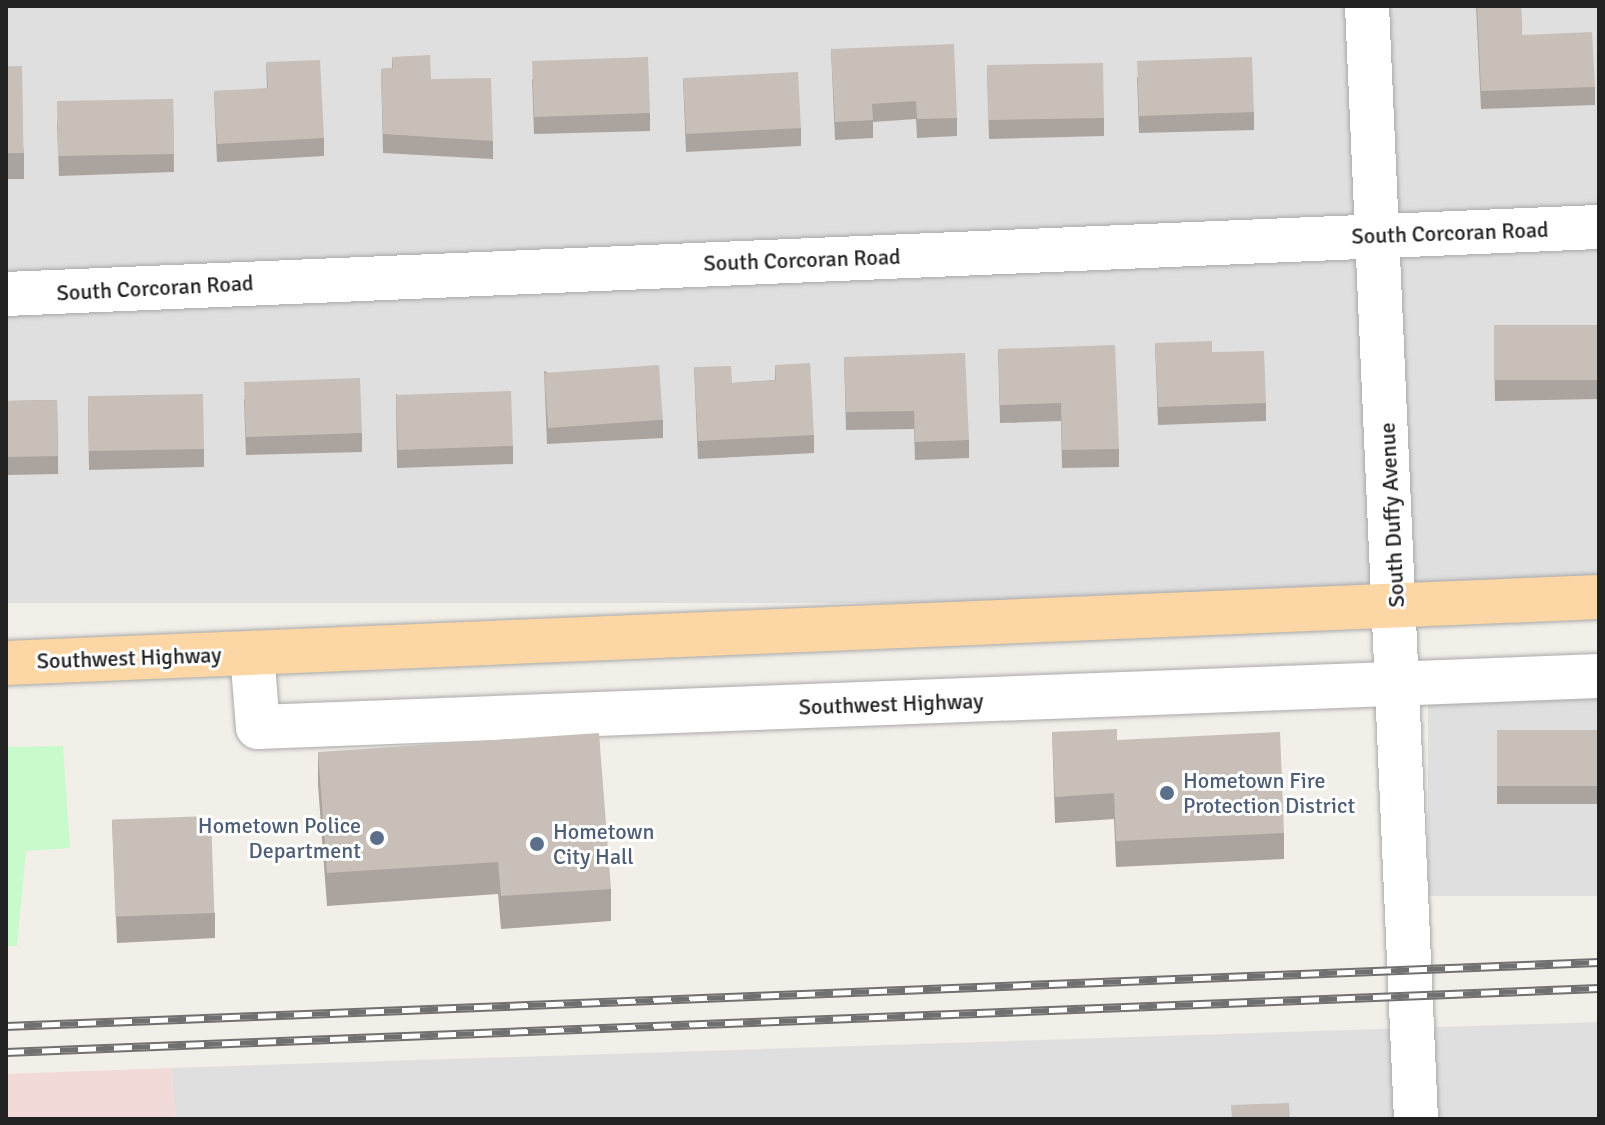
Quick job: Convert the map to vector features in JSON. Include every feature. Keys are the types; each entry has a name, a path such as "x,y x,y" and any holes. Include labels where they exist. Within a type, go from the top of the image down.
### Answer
{"main road":[{"name":"Southwest Highway","path":"6,663 1599,597"}],"street":[{"name":"South Duffy Avenue","path":"1367,6 1400,685 1416,1119"},
{"name":"South Corcoran Road","path":"6,294 1599,227"},
{"name":"Southwest Highway","path":"252,653 258,727 1599,676"}],"shaded area":[{"path":"6,6 1599,6 1599,603 6,603"},
{"path":"1428,693 1599,693 1599,896 1428,896"},
{"path":"1599,1022 1599,1119 176,1119 171,1068"},
{"path":"171,1068 176,1119 6,1119 6,1074"}],"green space":[{"path":"63,746 70,848 26,851 17,946 6,946 6,747"}],"building":[{"path":"1477,6 1521,6 1522,35 1592,32 1595,87 1481,91"},
{"path":"954,44 957,118 917,119 916,101 872,104 873,120 835,122 831,49"},
{"path":"430,55 431,79 491,78 493,141 383,134 381,69 393,68 392,57"},
{"path":"648,57 650,113 534,117 532,61"},
{"path":"1252,57 1254,112 1139,116 1137,61"},
{"path":"320,60 324,138 217,144 214,91 268,88 266,62"},
{"path":"1103,63 1104,118 988,120 987,65"},
{"path":"6,66 22,66 24,153 8,153"},
{"path":"798,72 801,128 686,134 683,78"},
{"path":"173,99 174,154 58,156 57,101"},
{"path":"1494,325 1599,325 1599,380 1494,380"},
{"path":"1212,341 1212,352 1264,351 1266,403 1158,407 1155,343"},
{"path":"1115,345 1119,449 1062,450 1061,403 1000,405 998,349"},
{"path":"965,353 969,440 915,442 914,411 846,412 844,357"},
{"path":"810,363 814,435 698,441 694,367 731,366 732,383 776,380 775,365"},
{"path":"659,365 663,420 548,428 544,373"},
{"path":"360,378 362,433 246,437 244,382"},
{"path":"511,391 513,446 398,450 396,395"},
{"path":"203,394 204,449 89,451 88,396"},
{"path":"57,400 58,456 7,457 6,401"},
{"name":"Hometown Fire Protection District","path":"1117,729 1117,740 1280,732 1284,833 1116,841 1114,793 1055,797 1052,732"},
{"path":"1497,730 1599,730 1599,786 1497,786"},
{"path":"599,733 611,889 501,896 498,862 327,873 318,752"},
{"path":"211,816 214,913 115,916 112,819"},
{"path":"1289,1103 1290,1119 1232,1119 1231,1105"}],"railway":[{"path":"6,1026 1599,962"},
{"path":"6,1052 1599,988"}],"place":[{"name":"Hometown Fire Protection District","path":"1167,793"},
{"name":"Hometown Police Department","path":"377,838"},
{"name":"Hometown City Hall","path":"537,844"}]}
